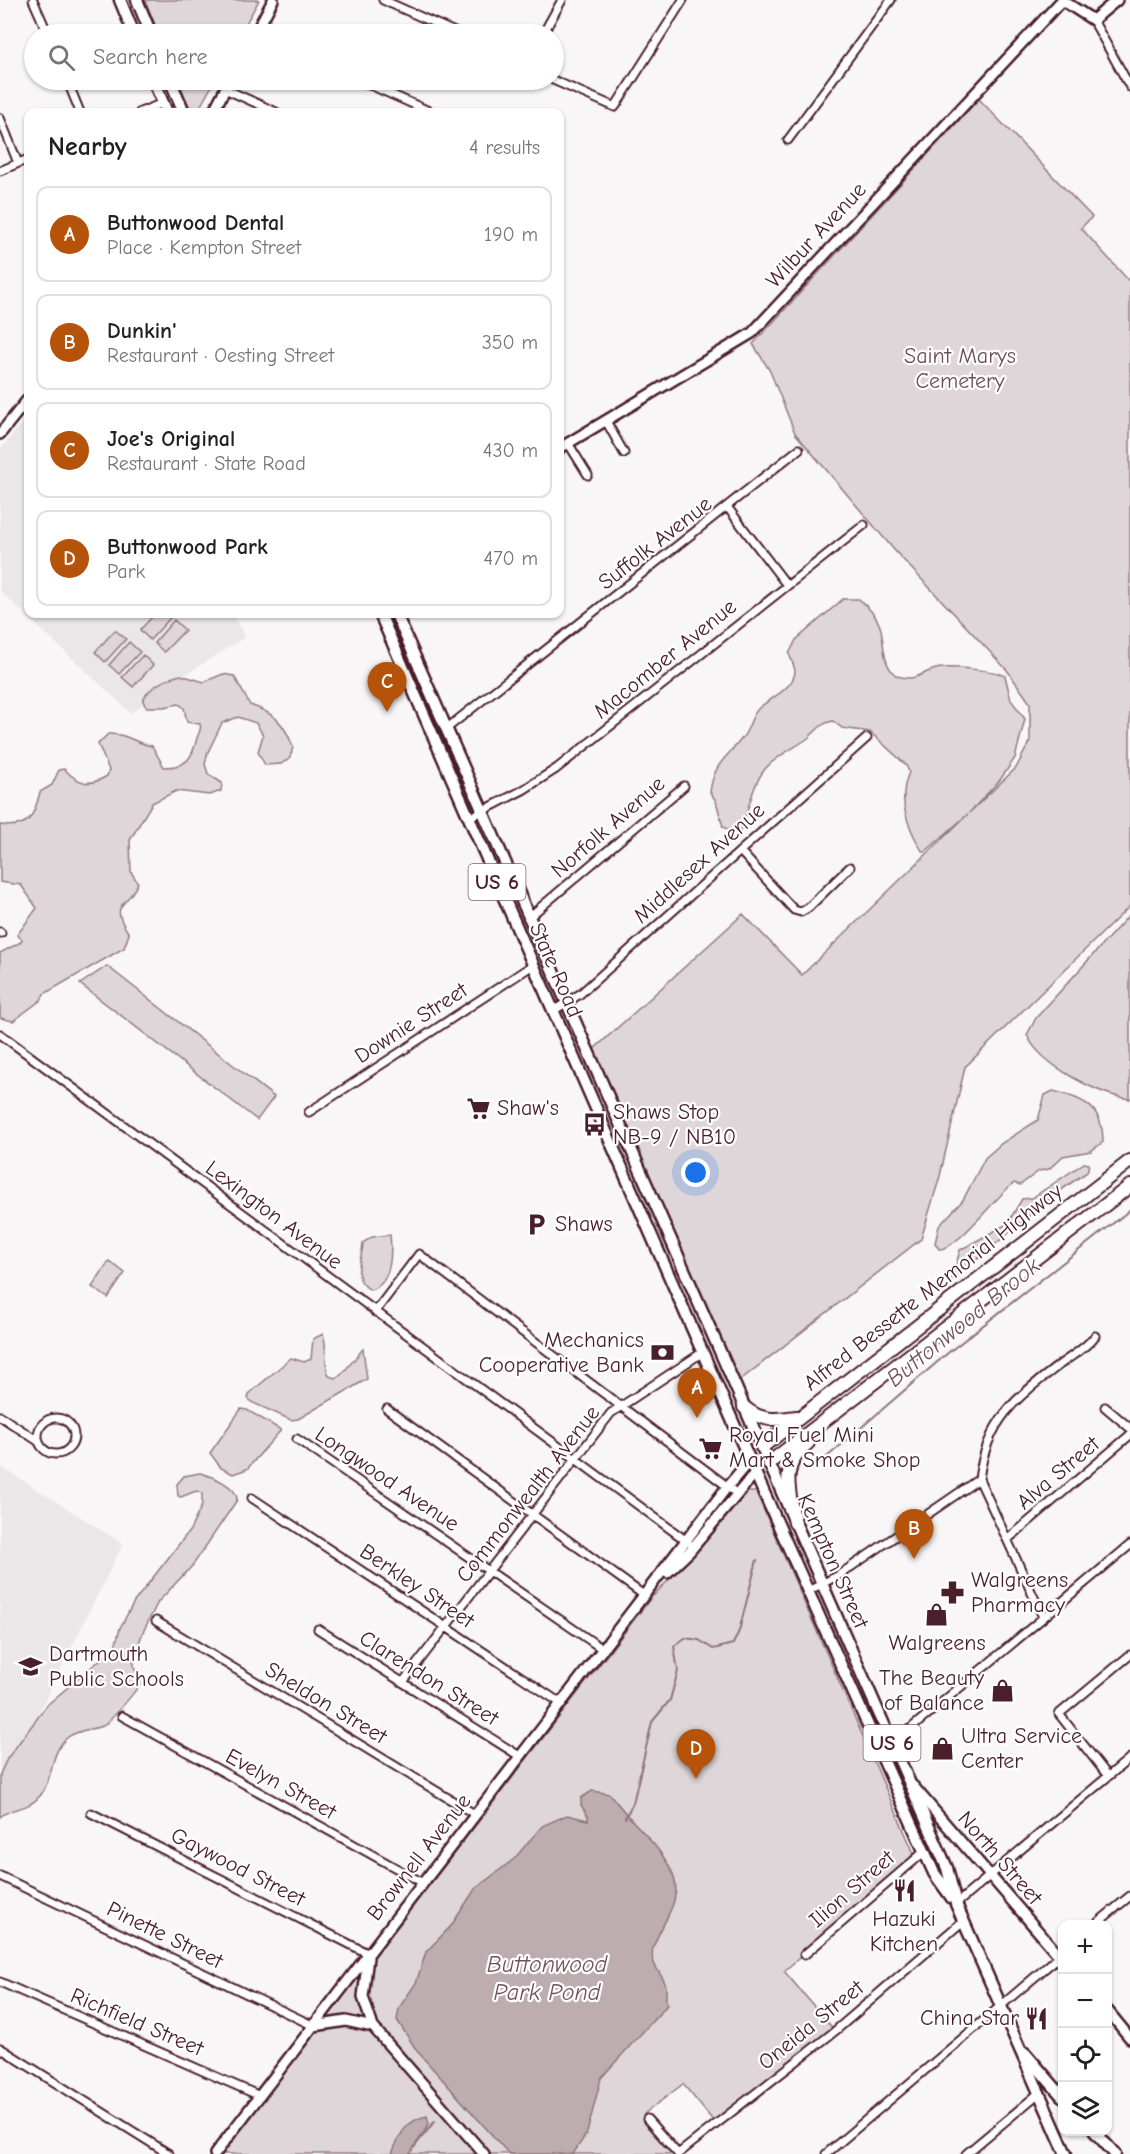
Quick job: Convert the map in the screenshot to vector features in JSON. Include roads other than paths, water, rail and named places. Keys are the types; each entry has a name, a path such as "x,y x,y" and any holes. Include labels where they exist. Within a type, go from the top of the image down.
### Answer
{"highway":[{"name":"Alfred Bessette Memorial Highway","path":"762,1447 1130,1161"},
{"name":"Alfred Bessette Memorial Highway","path":"769,1463 1130,1186"},
{"path":"795,1523 786,1476 794,1456 841,1417 880,1378"},
{"path":"744,1407 755,1415 770,1420 798,1417"}],"main road":[{"path":"120,0 130,24"},
{"path":"137,0 148,24"},
{"path":"157,90 165,108"},
{"path":"174,90 182,108"},
{"name":"State Road","path":"382,618 640,1209"},
{"name":"State Road","path":"398,618 654,1203"},
{"path":"640,1209 654,1203"},
{"name":"Kempton Street","path":"654,1203 947,1868 963,1921 1066,2154"},
{"name":"Kempton Street","path":"640,1209 934,1873 956,1904"},
{"name":"Brownell Avenue","path":"750,1460 762,1447"},
{"name":"Brownell Avenue","path":"755,1473 769,1463"},
{"path":"914,1826 926,1820"},
{"name":"US 6","path":"1018,2047 1058,2092"},
{"path":"1098,2136 1114,2154"}],"street":[{"path":"33,0 44,24"},
{"path":"262,24 273,0"},
{"path":"382,0 436,24"},
{"path":"549,24 562,0"},
{"path":"564,85 615,107 683,0"},
{"path":"788,140 891,0"},
{"path":"1061,0 1093,20 1130,87"},
{"name":"Wilbur Avenue","path":"564,445 752,333 1061,0"},
{"path":"1093,20 1117,0"},
{"path":"71,90 78,108"},
{"path":"215,108 224,90"},
{"path":"227,90 267,108"},
{"path":"382,90 422,108"},
{"path":"0,118 18,163"},
{"path":"0,171 24,161"},
{"path":"0,434 24,404"},
{"path":"606,421 624,453"},
{"path":"564,445 588,475"},
{"name":"Suffolk Avenue","path":"446,729 728,508 799,449"},
{"path":"728,508 786,584"},
{"name":"Macomber Avenue","path":"469,818 556,769 786,584 864,525"},
{"name":"Middlesex Avenue","path":"553,1011 566,1003 867,738"},
{"name":"Norfolk Avenue","path":"528,918 684,786"},
{"path":"740,851 794,910 801,912 850,867"},
{"name":"Downie Street","path":"309,1112 533,964"},
{"name":"Lexington Avenue","path":"0,1034 690,1543"},
{"path":"375,1312 419,1254 736,1493"},
{"path":"1043,1617 979,1479 984,1447 1002,1416 1030,1389 1095,1336"},
{"name":"Commonwealth Avenue","path":"403,1682 611,1413 703,1352"},
{"path":"1105,1407 1130,1428"},
{"path":"387,1409 645,1596"},
{"path":"0,1416 38,1440 45,1451 63,1453 72,1445 74,1433 64,1419 52,1418 42,1424 38,1440"},
{"name":"Alva Street","path":"1008,1539 1080,1480 1130,1435"},
{"name":"Longwood Avenue","path":"297,1439 604,1650"},
{"name":"Brownell Avenue","path":"690,1543 727,1486 750,1460"},
{"name":"Brownell Avenue","path":"215,2154 645,1596 755,1473"},
{"path":"808,1591 822,1585 979,1479"},
{"name":"Berkley Street","path":"252,1498 562,1704"},
{"path":"877,1747 909,1730 1130,1545"},
{"name":"Sheldon Street","path":"156,1621 476,1815"},
{"name":"Clarendon Street","path":"318,1629 521,1757"},
{"path":"1108,1776 1059,1714 1130,1655"},
{"name":"Evelyn Street","path":"122,1716 423,1883"},
{"path":"956,1904 1130,1758"},
{"name":"North Street","path":"909,1782 1058,1952"},
{"name":"Gaywood Street","path":"91,1813 369,1954"},
{"name":"Ilion Street","path":"804,1955 925,1851"},
{"name":"Pinette Street","path":"0,1876 314,2026"},
{"path":"1101,1920 1130,1896"},
{"name":"Oneida Street","path":"678,2154 835,2031 963,1921"},
{"path":"369,1954 363,1997 373,2027 484,2154"},
{"path":"826,2154 1058,1959"},
{"name":"Richfield Street","path":"0,1982 260,2096"},
{"path":"1112,2017 1130,2038"},
{"path":"314,2026 346,2021 373,2027"},
{"path":"0,2048 169,2154"},
{"path":"966,2154 1039,2092"},
{"path":"647,2119 678,2154"}],"water":[{"name":"Buttonwood Park Pond","path":"592,1791 610,1794 660,1853 673,1874 676,1894 652,1953 654,1963 666,1986 667,2005 601,2078 587,2133 573,2154 509,2154 417,2051 397,2020 399,2008 416,1983 426,1952 451,1926 475,1889 514,1859 542,1826 567,1815 588,1820 581,1805 581,1798"},
{"path":"427,2116 429,2124 410,2154 392,2154 404,2129 414,2121"}],"waterway":[{"name":"Buttonwood Brook","path":"820,1463 949,1352 1130,1210"},
{"name":"Buttonwood Brook","path":"625,1818 633,1803 652,1722 670,1700 678,1671 674,1646 685,1638 699,1640 713,1649 733,1644 739,1631 757,1560"},
{"name":"Buttonwood Brook","path":"414,2147 435,2121"}],"place":[{"name":"Joe's Original","path":"387,712"},
{"name":"Shaw's","path":"479,1108"},
{"name":"Shaws Stop NB-9 / NB10","path":"595,1125"},
{"name":"Shaws","path":"537,1224"},
{"name":"Mechanics Cooperative Bank","path":"662,1353"},
{"name":"Buttonwood Dental","path":"697,1418"},
{"name":"Royal Fuel Mini Mart & Smoke Shop","path":"711,1448"},
{"name":"Dunkin'","path":"914,1559"},
{"name":"Walgreens Pharmacy","path":"953,1593"},
{"name":"Walgreens","path":"937,1614"},
{"name":"Dartmouth Public Schools","path":"31,1667"},
{"name":"The Beauty of Balance","path":"1002,1691"},
{"name":"Ultra Service Center","path":"943,1749"},
{"name":"Buttonwood Park","path":"696,1779"},
{"name":"Hazuki Kitchen","path":"904,1890"},
{"name":"China Star","path":"1037,2018"}],"park label":[{"name":"Saint Marys Cemetery","path":"960,368"}]}
